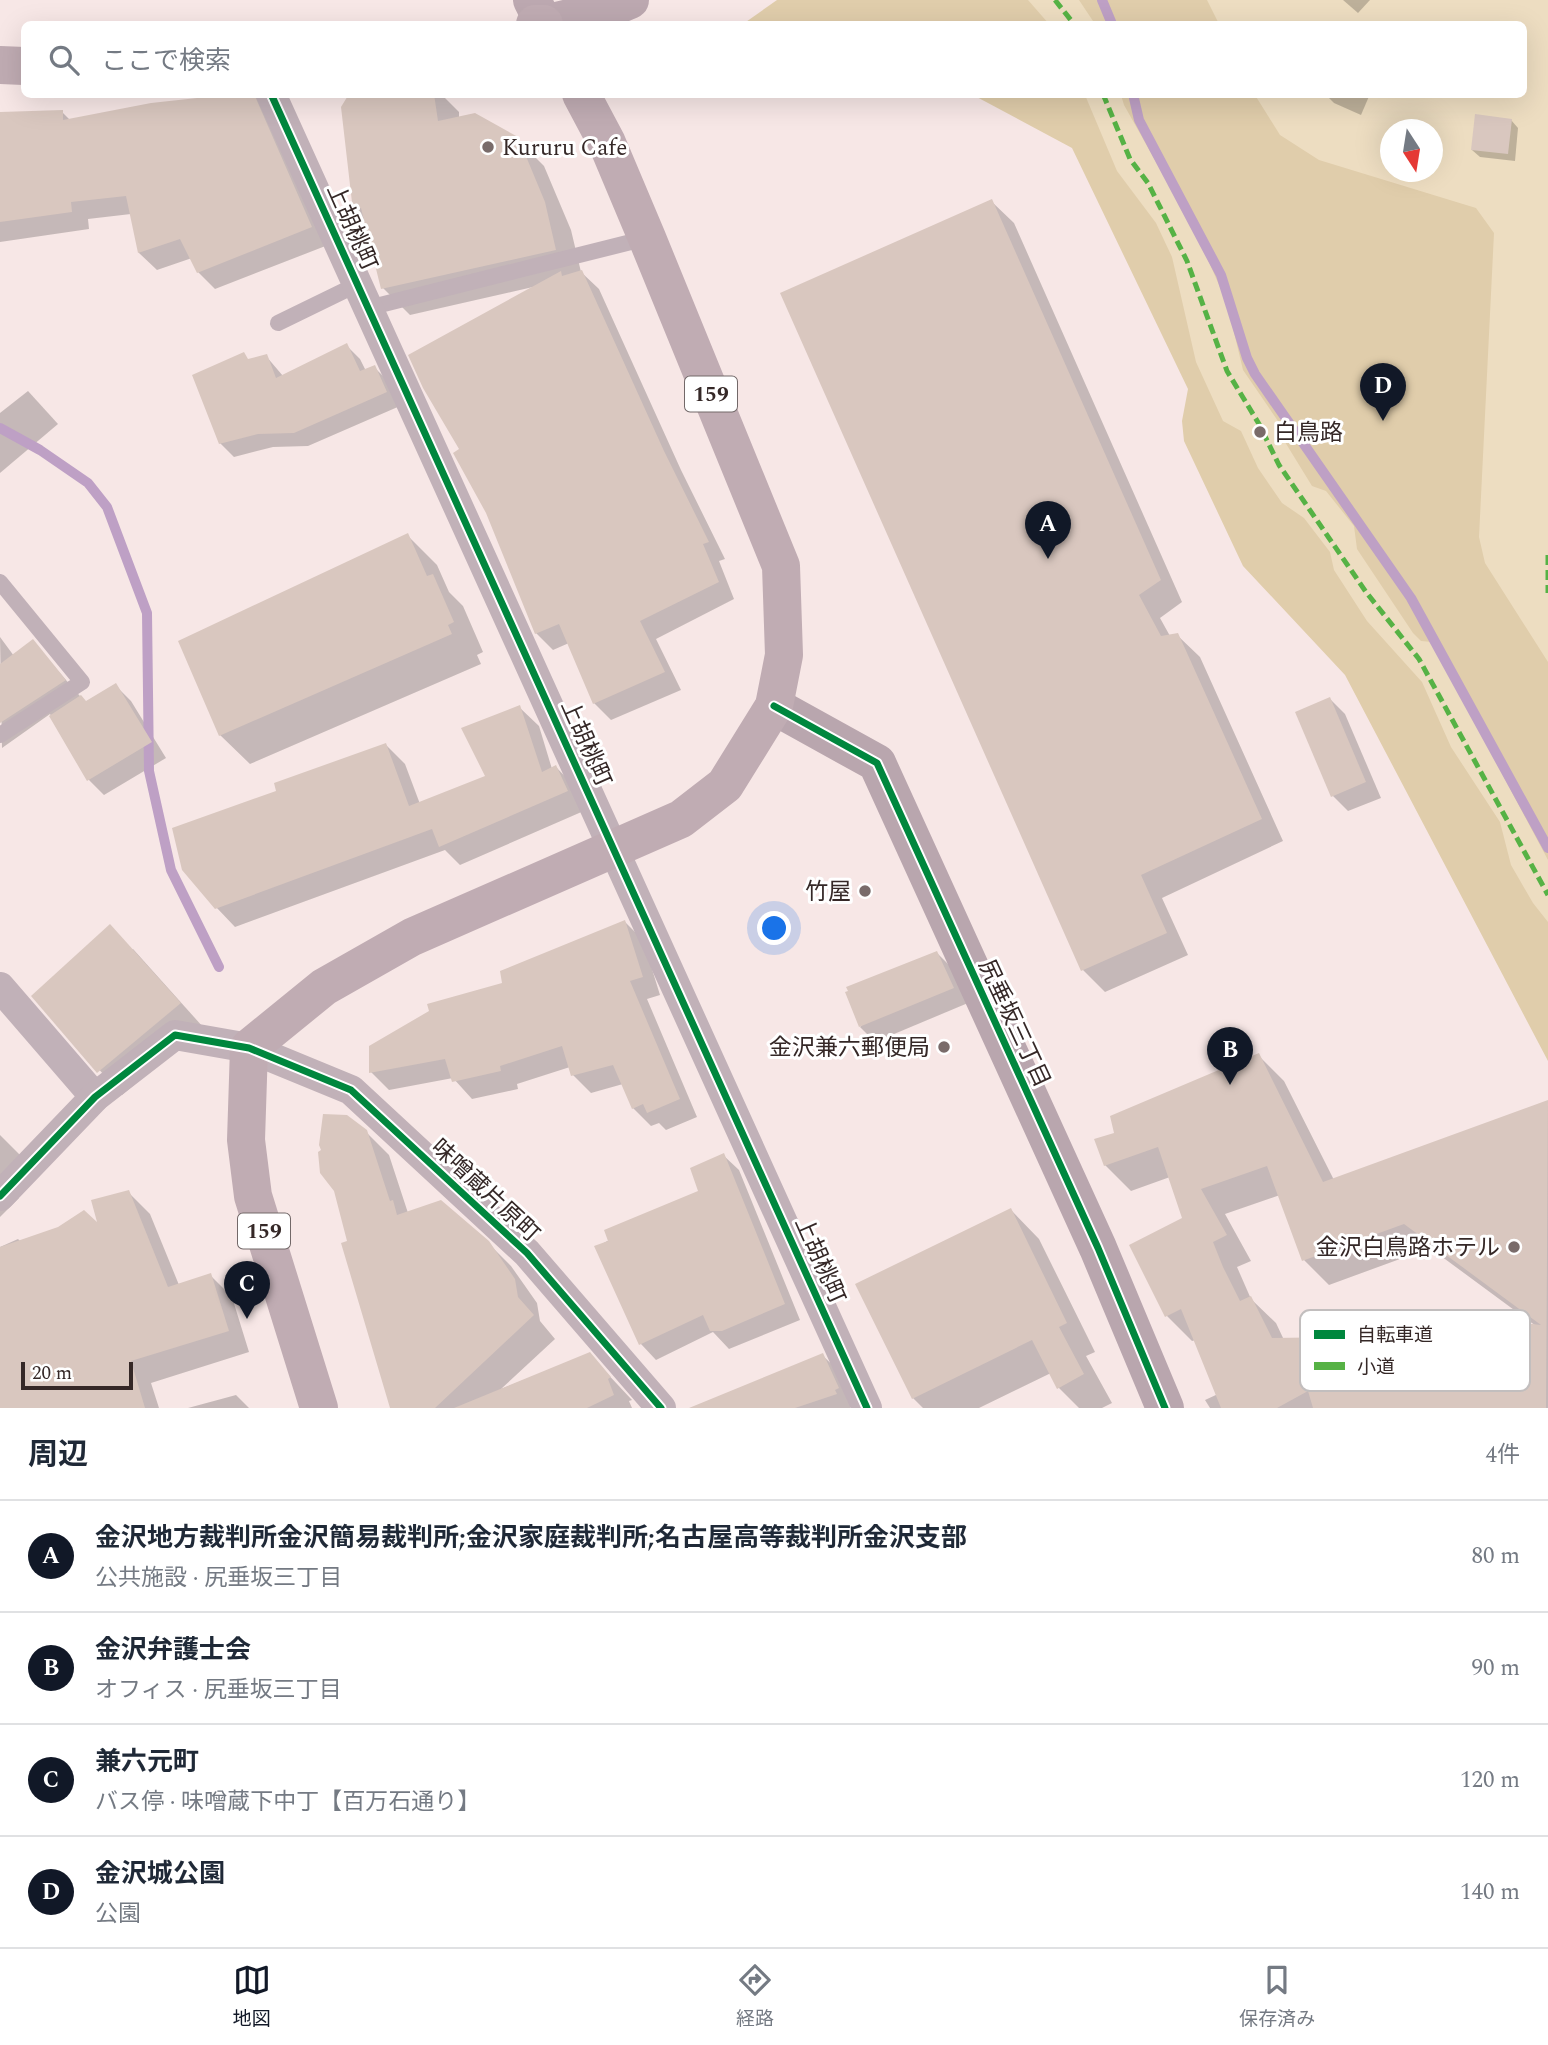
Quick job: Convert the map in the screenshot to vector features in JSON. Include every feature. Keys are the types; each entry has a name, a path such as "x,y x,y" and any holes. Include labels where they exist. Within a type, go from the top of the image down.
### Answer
{"highway":[{"path":"0,65 21,66"},
{"name":"159","path":"319,1408 253,1196 246,1140 248,1048 324,988 412,937 613,846 681,819 724,785 775,706 785,654 781,566 648,238 607,143 583,98"}],"main road":[{"path":"532,0 542,21"},
{"path":"557,21 611,8 630,0"}],"street":[{"path":"546,21 559,0"},
{"name":"上胡桃町","path":"273,98 867,1408"},
{"name":"尻垂坂三丁目","path":"775,706 877,763 1098,1248 1165,1408"},
{"path":"0,988 95,1097"},
{"name":"味噌蔵片原町","path":"0,1196 95,1097 175,1035 248,1048 351,1090 527,1253 661,1408"}],"lane":[{"path":"278,323 363,296 648,238"},
{"path":"0,582 82,682 0,735"}],"shaded area":[{"path":"777,0 1028,0 1046,21 747,21"},
{"path":"998,0 1548,0 1548,1053 1049,98 1527,98 1527,21 1008,21"},
{"path":"1079,0 1207,0 1218,21 1093,21"},
{"path":"979,98 1086,98 1117,171 1156,223 1172,257 1196,362 1223,421 1241,431 1258,468 1282,503 1304,518 1330,552 1334,570 1367,621 1422,682 1451,747 1500,822 1511,865 1533,903 1548,922 1548,1061 1345,675 1243,566 1184,441 1182,421 1188,389 1072,148"},
{"path":"1122,98 1257,98 1280,135 1319,160 1380,179 1380,182 1391,182 1476,208 1494,233 1479,537 1485,563 1548,662 1548,860 1432,642 1421,641 1413,633 1357,549 1354,526 1326,491 1312,486 1277,429 1280,424 1243,370 1227,303 1197,235"}],"building":[{"path":"197,98 256,98 312,227 197,273 180,239 138,253 126,196 71,202 72,212 0,222 0,112 63,110 63,120 151,103"},
{"path":"347,98 435,98 438,121 475,113 518,137 545,202 556,250 381,289 361,208 353,211 341,107"},
{"path":"1475,114 1512,119 1508,154 1471,150"},
{"path":"992,199 1161,580 1139,595 1161,636 1178,633 1262,819 1141,875 1167,933 1081,971 780,293"},
{"path":"582,270 664,451 709,542 703,544 719,582 640,621 665,672 593,704 559,624 535,634 486,513 453,453 459,449 423,388 408,355 561,271 562,276"},
{"path":"347,343 360,371 375,365 387,392 294,433 258,434 219,444 192,375 244,352 248,359 267,354 276,378"},
{"path":"408,533 427,576 433,574 454,622 448,625 452,634 219,736 178,641"},
{"path":"33,639 66,680 0,723 0,664"},
{"path":"116,683 152,742 87,781 49,716 81,695 86,701"},
{"path":"1330,697 1366,782 1331,797 1295,712"},
{"path":"520,705 542,772 556,765 568,791 439,847 432,829 215,909 182,870 172,828 276,791 274,783 386,743 409,806 485,776 461,728"},
{"path":"625,920 643,977 630,981 680,1099 647,1113 643,1104 632,1109 613,1065 571,1076 562,1046 500,1066 501,1071 452,1082 445,1059 369,1073 369,1046 429,1011 427,1004 502,983 500,971"},
{"path":"110,924 181,1003 97,1073 31,996"},
{"path":"937,951 954,988 859,1027 845,992 848,991 846,987"},
{"path":"1259,1053 1323,1182 1548,1100 1546,1408 1313,1408 1308,1391 1277,1408 1221,1408 1181,1309 1165,1317 1129,1245 1182,1218 1158,1147 1104,1166 1094,1139 1114,1133 1110,1116","holes":["1267,1166 1302,1261 1404,1224 1521,1310 1530,1310 1530,1317 1541,1325 1530,1324 1530,1391 1300,1391 1300,1338 1272,1338 1251,1296 1240,1301 1213,1242 1227,1235 1201,1189"]},
{"path":"323,1114 347,1115 367,1130 397,1215 441,1200 489,1241 515,1279 518,1297 534,1315 435,1408 390,1408 341,1243 347,1241 334,1191 320,1173 318,1152 321,1150 319,1145"},
{"path":"724,1153 785,1304 722,1331 710,1331 703,1315 639,1345 594,1246 608,1241 604,1230 698,1191 690,1168"},
{"path":"129,1190 168,1287 211,1273 229,1331 131,1361 145,1408 0,1408 0,1247 58,1227 84,1210 97,1222 91,1200"},
{"path":"1011,1208 1067,1323 1059,1327 1084,1374 1057,1389 1032,1340 912,1399 855,1284"},
{"path":"590,1352 611,1377 608,1379 614,1395 587,1408 454,1408"},
{"path":"823,1353 839,1388 835,1390 837,1394 795,1408 689,1408"}],"waterway":[{"path":"1102,0 1111,21"},
{"path":"1134,98 1139,120 1221,275 1247,358 1255,374 1411,598 1548,848"},
{"path":"0,428 40,450 88,483 107,507 147,613 149,771 171,870 219,967"}],"marked path":[{"path":"1055,0 1072,21"},
{"path":"1105,98 1130,159 1148,183 1187,261 1227,371 1259,424 1279,465 1366,592 1419,659 1548,895"},
{"path":"1548,555 1548,593"}],"cycle path":[{"path":"273,98 867,1408"},
{"path":"774,706 877,763 1098,1248 1165,1408"},
{"path":"0,1196 95,1097 175,1035 249,1048 351,1090 527,1253 661,1408"}],"place":[{"name":"Kururu Cafe","path":"488,147"},
{"name":"金沢城公園","path":"1383,421"},
{"name":"白鳥路","path":"1260,432"},
{"name":"金沢地方裁判所金沢簡易裁判所;金沢家庭裁判所;名古屋高等裁判所金沢支部","path":"1048,559"},
{"name":"竹屋","path":"865,891"},
{"name":"金沢兼六郵便局","path":"944,1047"},
{"name":"金沢弁護士会","path":"1230,1085"},
{"name":"金沢白鳥路ホテル","path":"1514,1247"},
{"name":"兼六元町","path":"247,1319"}]}
